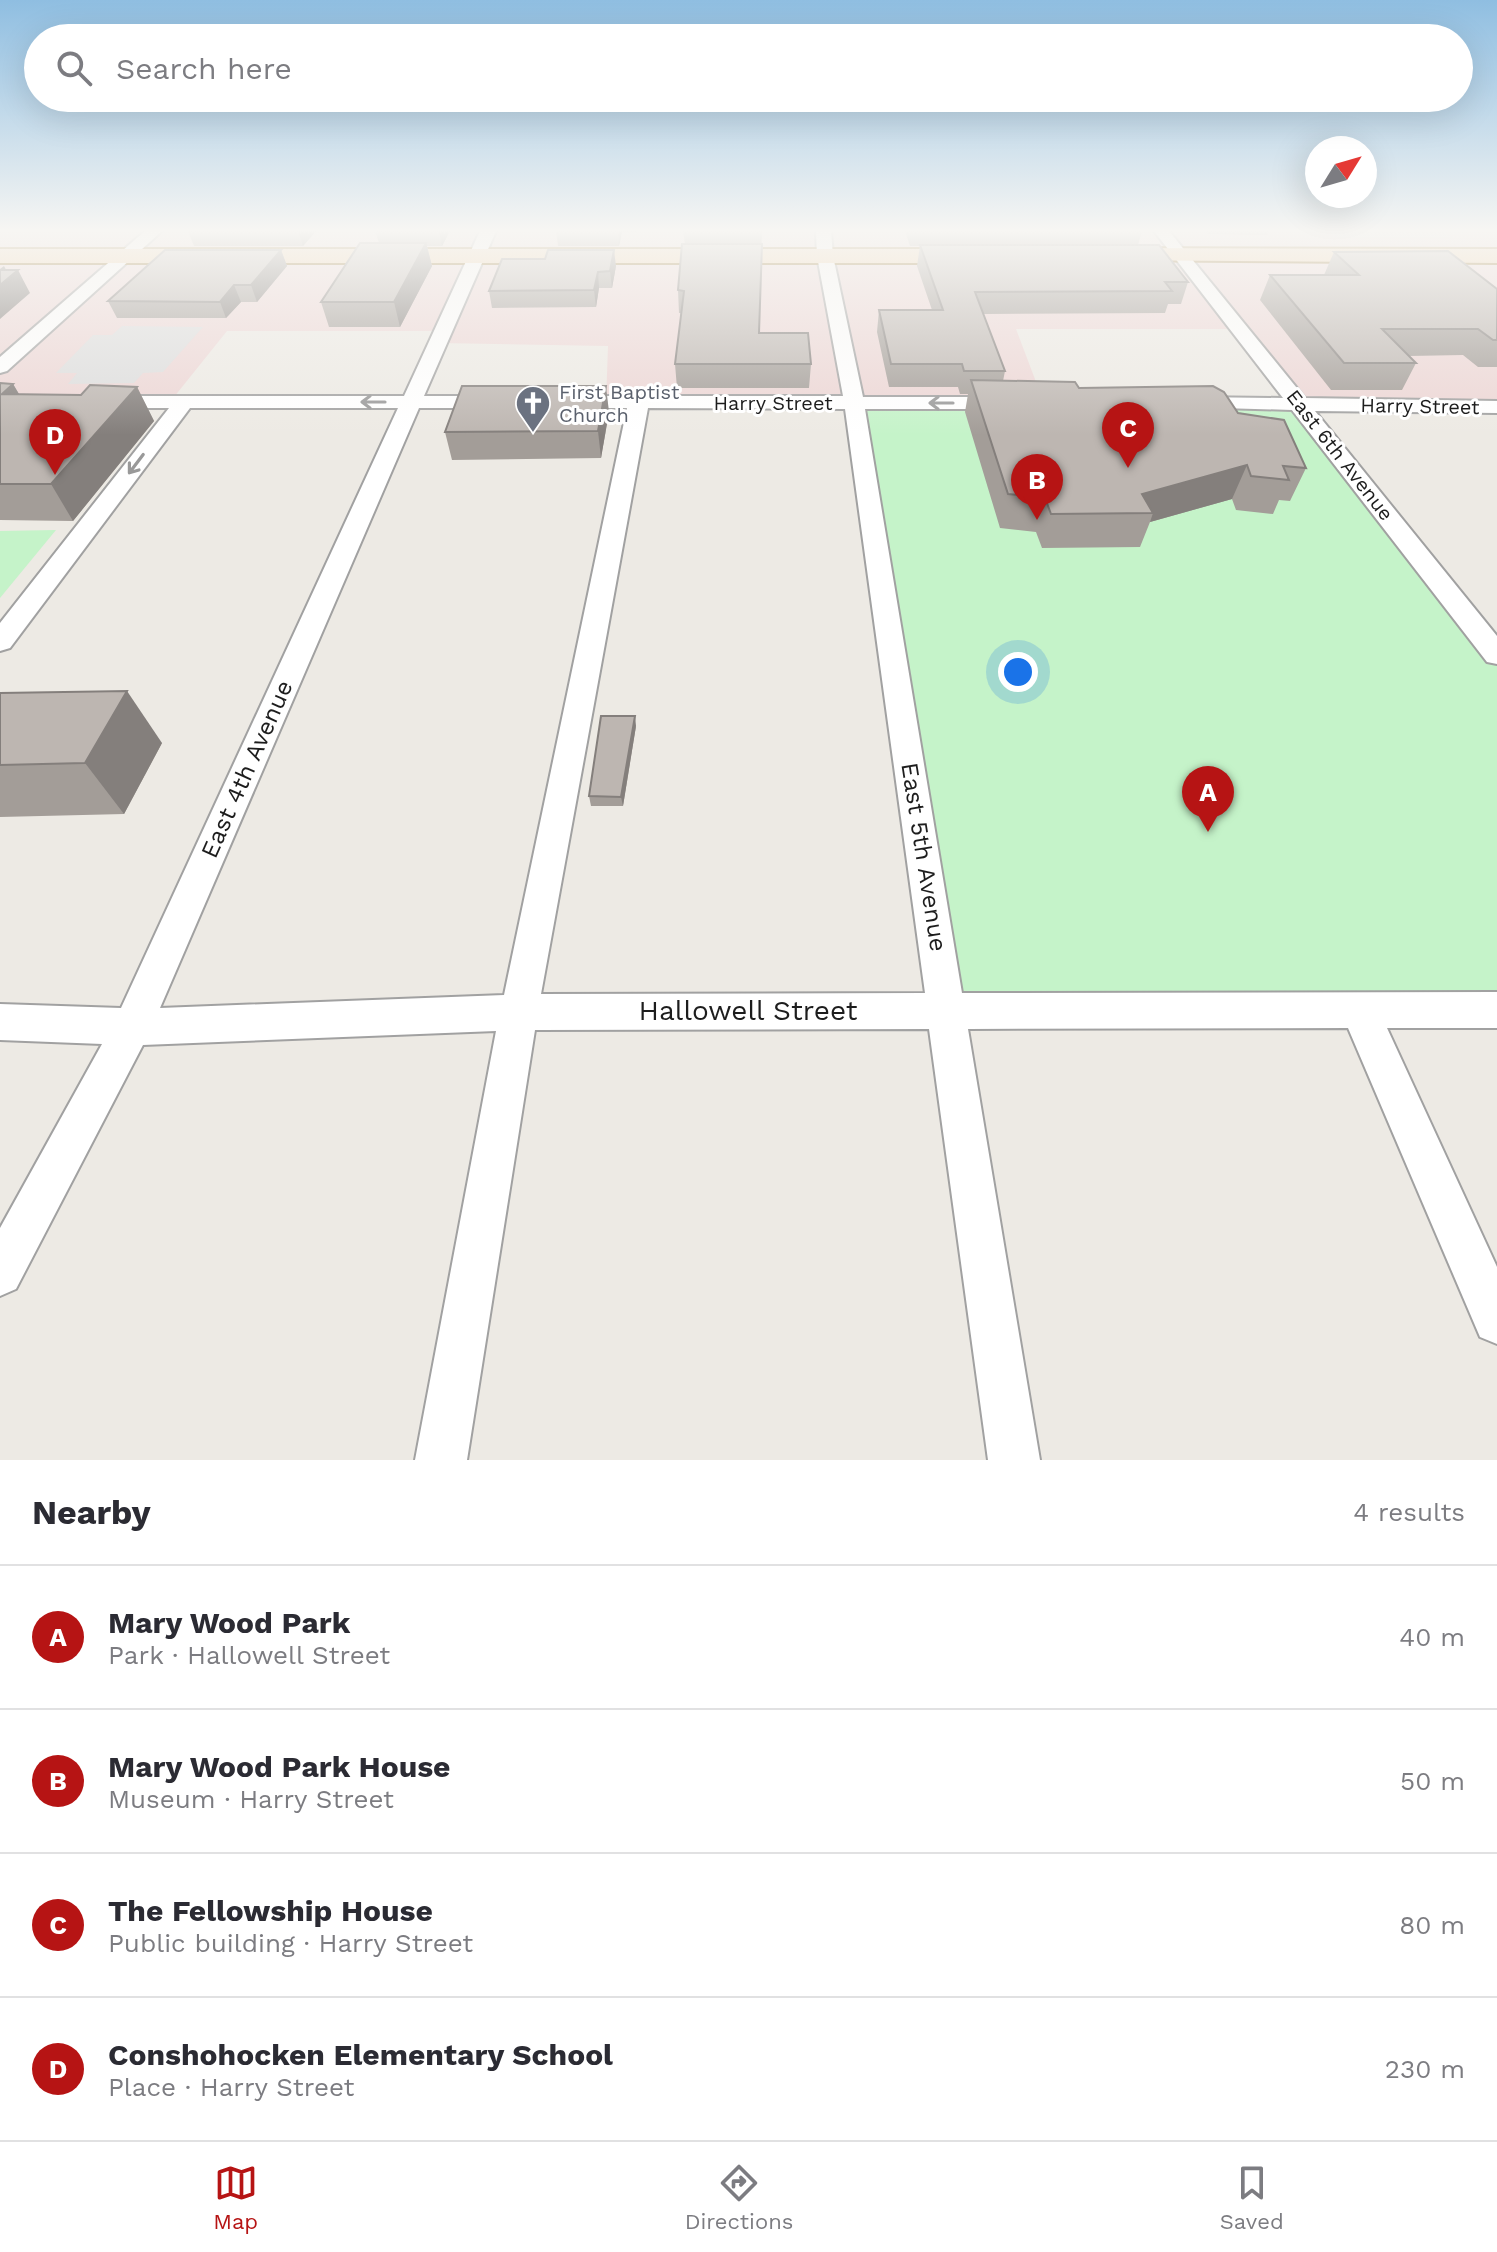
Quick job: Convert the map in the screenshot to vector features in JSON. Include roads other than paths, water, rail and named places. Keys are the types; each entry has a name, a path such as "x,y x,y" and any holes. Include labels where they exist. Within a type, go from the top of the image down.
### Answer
{"street":[{"path":"0,367 78,299"},
{"name":"East 4th Avenue","path":"0,1273 132,1027 457,299"},
{"name":"East 5th Avenue","path":"835,299 854,403 1014,1460"},
{"name":"East 6th Avenue","path":"1216,299 1497,655"},
{"path":"88,402 517,402"},
{"path":"0,642 184,402"},
{"name":"Harry Street","path":"546,402 1029,403"},
{"path":"441,1460 519,1012 639,402"},
{"name":"Harry Street","path":"1180,403 1497,407"},
{"name":"Hallowell Street","path":"0,1022 132,1027 519,1012 947,1008 1497,1010"},
{"path":"1359,1010 1497,1320"}],"place":[{"name":"First Baptist Church","path":"533,434"},
{"name":"The Fellowship House","path":"1128,468"},
{"name":"Conshohocken Elementary School","path":"55,475"},
{"name":"Mary Wood Park House","path":"1037,520"},
{"name":"Mary Wood Park","path":"1208,832"}]}
